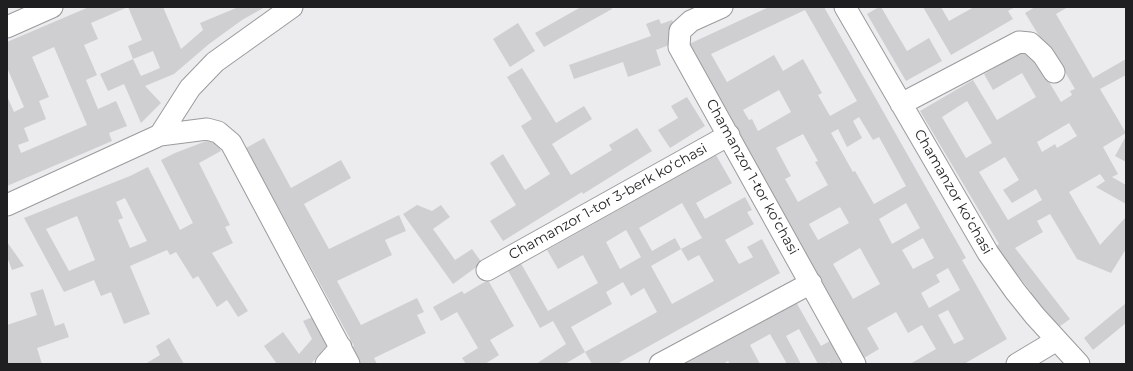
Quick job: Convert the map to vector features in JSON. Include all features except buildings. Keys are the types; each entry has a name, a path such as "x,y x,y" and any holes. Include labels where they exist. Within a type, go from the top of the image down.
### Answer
{"street":[{"path":"7,27 52,7"},
{"path":"160,135 190,88 215,62 292,7"},
{"name":"Chamanzor 1-tor koʻchasi","path":"722,7 691,21 680,31 680,47 856,364"},
{"name":"Chamanzor koʻchasi","path":"845,7 988,253 1015,291 1057,340 1074,356 1079,364"},
{"path":"901,104 1019,42 1030,43 1044,55 1054,72"},
{"path":"7,205 160,135 207,129 218,132 231,143 345,356 326,364"},
{"name":"Chamanzor 1-tor 3-berk koʻchasi","path":"487,270 728,135"},
{"path":"660,364 811,283"},
{"path":"1017,364 1057,340"}]}
